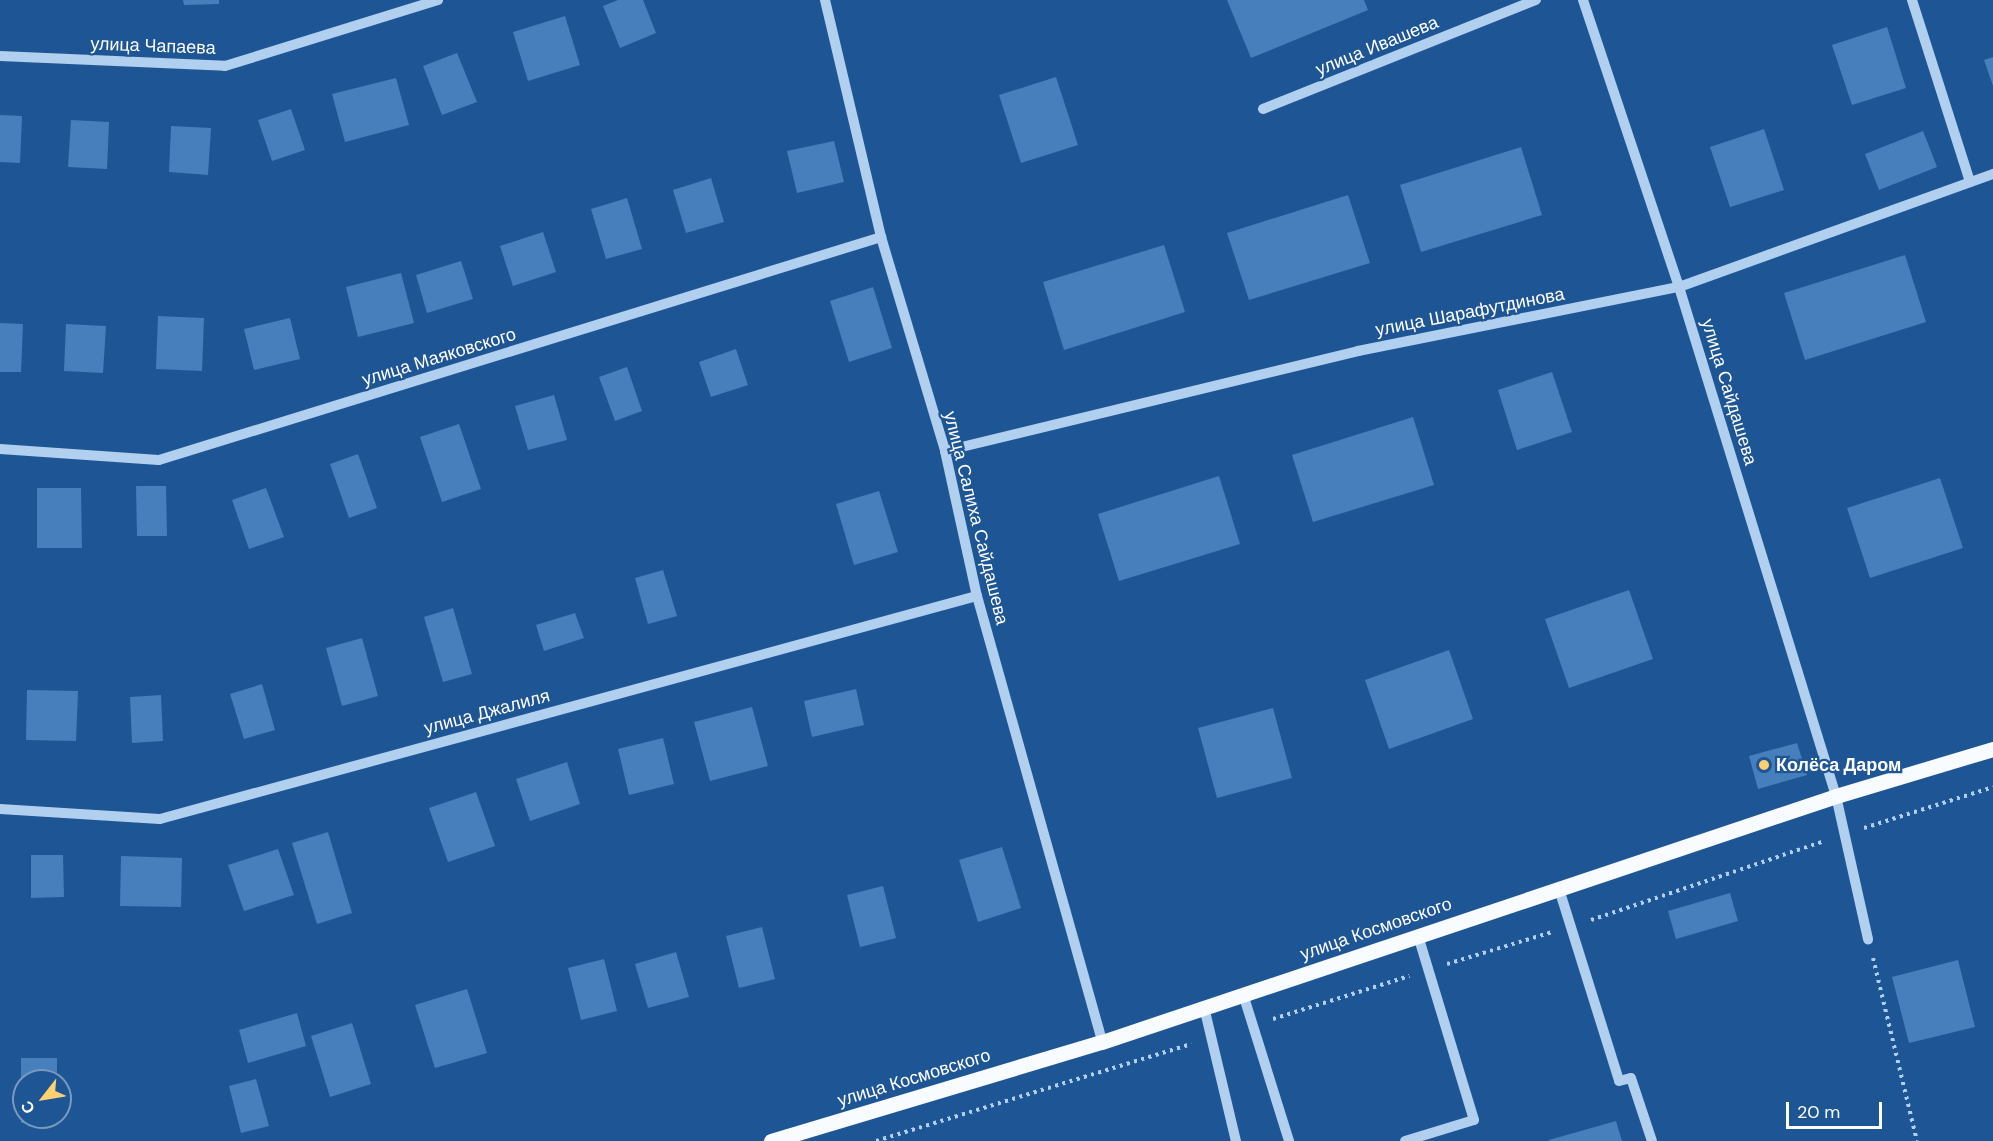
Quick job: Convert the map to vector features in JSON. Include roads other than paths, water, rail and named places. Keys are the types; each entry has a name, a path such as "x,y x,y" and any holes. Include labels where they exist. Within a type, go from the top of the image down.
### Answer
{"main road":[{"name":"улица Космовского","path":"771,1141 1102,1042 1836,796 1993,749"}],"street":[{"name":"улица Чапаева","path":"0,56 225,66 438,0"},
{"name":"улица Салиха Сайдашева","path":"825,0 881,237 945,451 977,596 1102,1042"},
{"name":"улица Ивашева","path":"1263,109 1536,0"},
{"name":"улица Сайдашева","path":"1583,0 1679,287 1836,796 1868,939"},
{"path":"1912,0 1970,182"},
{"name":"улица Шарафутдинова","path":"945,451 1358,351 1679,287 1993,174"},
{"name":"улица Маяковского","path":"0,449 159,460 881,237"},
{"name":"улица Джалиля","path":"0,809 160,819 977,596"},
{"path":"1559,889 1619,1081 1631,1078 1652,1141"},
{"path":"1405,1141 1474,1120 1418,936"},
{"path":"1243,994 1289,1141"},
{"path":"1204,1007 1236,1141"}],"place":[{"name":"Колёса Даром","path":"1764,765"}]}
